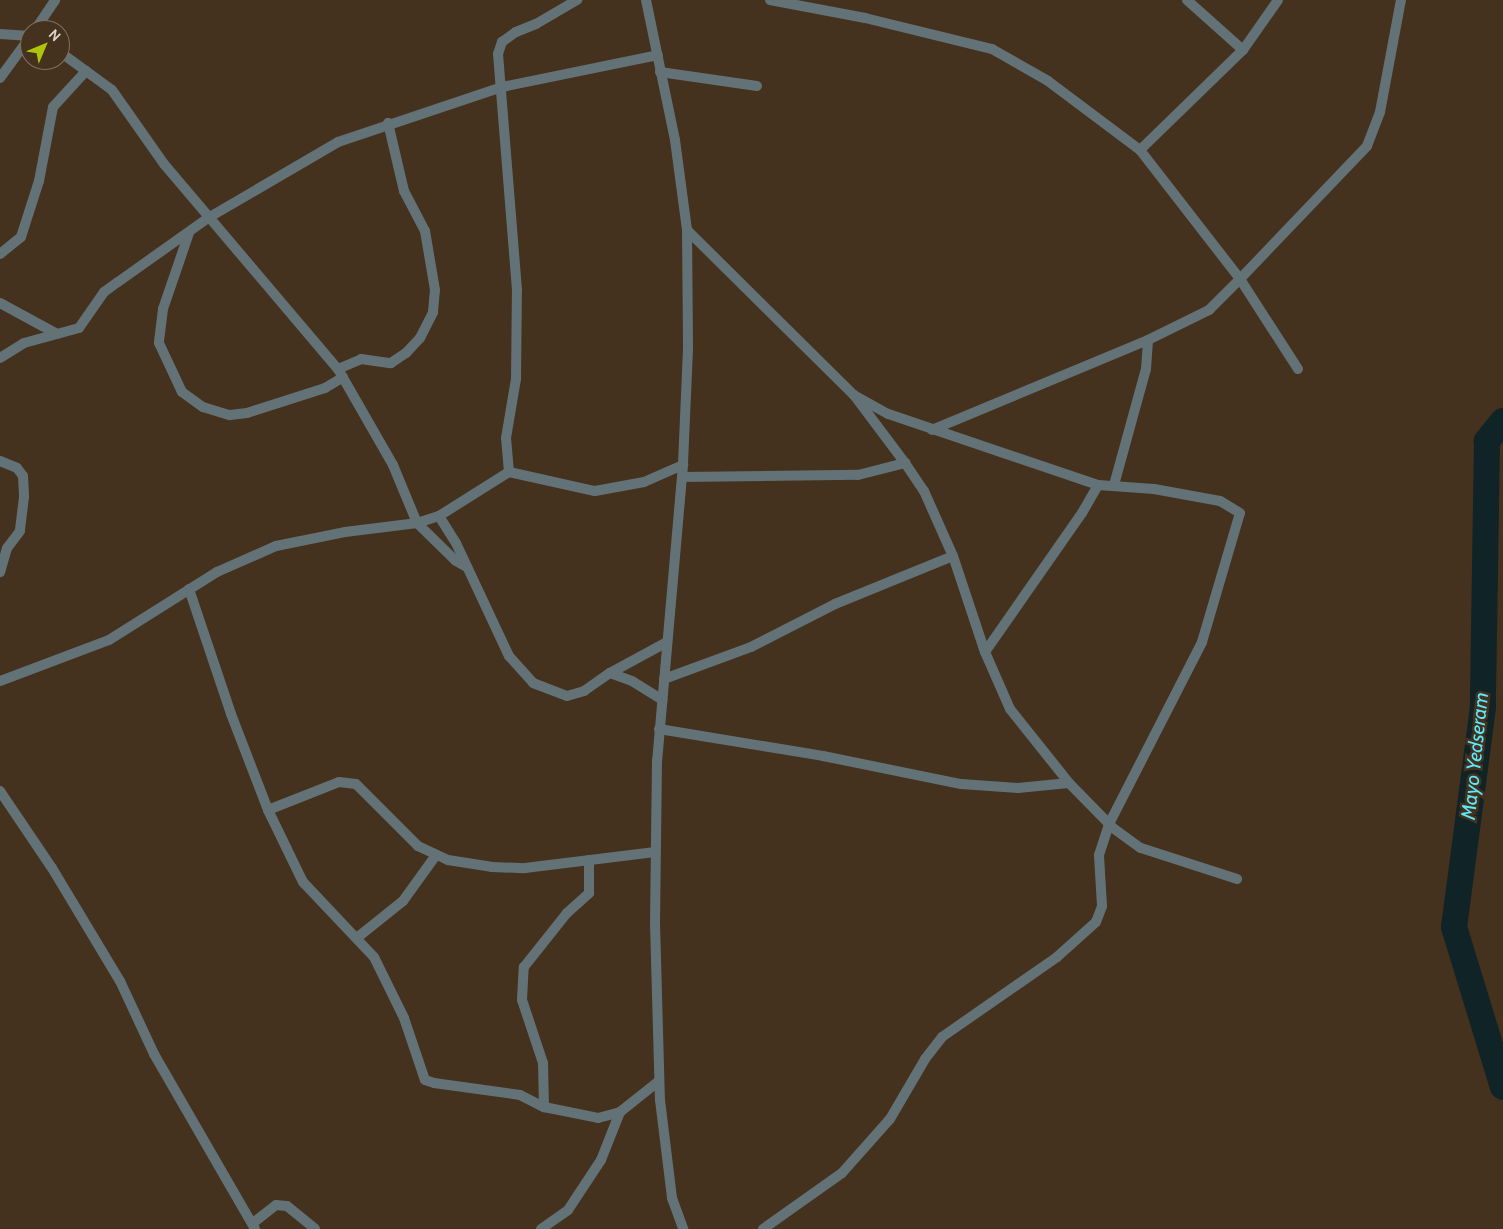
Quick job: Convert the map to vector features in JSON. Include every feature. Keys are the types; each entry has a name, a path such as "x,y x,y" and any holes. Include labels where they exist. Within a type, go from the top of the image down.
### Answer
{"street":[{"path":"42,20 55,0"},
{"path":"509,472 506,438 516,379 517,290 498,54 502,42 516,32 536,24 577,0"},
{"path":"646,0 675,140 687,230 688,349 683,465 662,700 655,852 659,1081 672,1198 682,1229"},
{"path":"770,0 865,18 992,49 1048,81 1140,150 1240,279 1298,369"},
{"path":"1187,0 1243,50"},
{"path":"1140,150 1243,50 1278,0"},
{"path":"932,430 1148,340 1209,310 1367,146 1380,112 1390,71 1401,0"},
{"path":"0,34 20,36"},
{"path":"0,78 20,51"},
{"path":"0,358 24,343 79,328 104,292 208,218 338,142 388,123 502,87 658,55"},
{"path":"70,59 112,90 164,164 341,373 393,465 418,523 456,561 467,567"},
{"path":"0,254 22,237 39,181 53,107 86,71"},
{"path":"660,72 757,86"},
{"path":"190,232 163,309 159,343 182,392 203,407 230,415 247,414 316,391 361,359 391,363 406,353 420,338 433,312 436,290 425,231 404,191 388,123"},
{"path":"687,230 854,395 905,463 924,491 953,556 985,652 1010,709 1069,783 1109,824 1141,848 1237,879"},
{"path":"0,303 57,334"},
{"path":"1114,484 1146,370 1148,340"},
{"path":"763,1229 842,1173 890,1119 925,1059 942,1036 1057,957 1096,922 1102,906 1099,855 1109,824 1202,642 1240,513 1220,501 1114,484 1098,485 888,414 854,395"},
{"path":"0,461 17,468 23,476 20,531 3,546 0,572"},
{"path":"682,477 858,475 905,463"},
{"path":"0,681 109,640 217,572 276,546 345,532 418,523 439,516 509,472 594,491 644,482 683,465"},
{"path":"985,652 1082,513 1098,485"},
{"path":"439,516 467,567 509,656 533,683 567,696 584,692 610,673 667,642"},
{"path":"664,679 751,647 835,604 953,556"},
{"path":"189,589 231,714 268,810 303,882 358,937 374,957 389,984 425,1080 434,1084 520,1095 544,1107 598,1118 620,1112 659,1081"},
{"path":"610,673 632,681 662,700"},
{"path":"660,729 823,756 961,784 1018,788 1069,783"},
{"path":"268,810 339,782 356,784 418,846 448,860 492,868 524,868 655,852"},
{"path":"0,791 52,868 120,981 154,1054 203,1143 254,1226 276,1205 287,1206 315,1229"},
{"path":"358,937 403,901 436,855"},
{"path":"544,1107 543,1063 522,1000 524,966 567,913 589,893 589,860"},
{"path":"541,1229 568,1210 601,1160 620,1112"}],"waterway":[{"name":"Mayo Yedseram","path":"1503,421 1487,441 1483,707 1454,927 1503,1087"}]}
